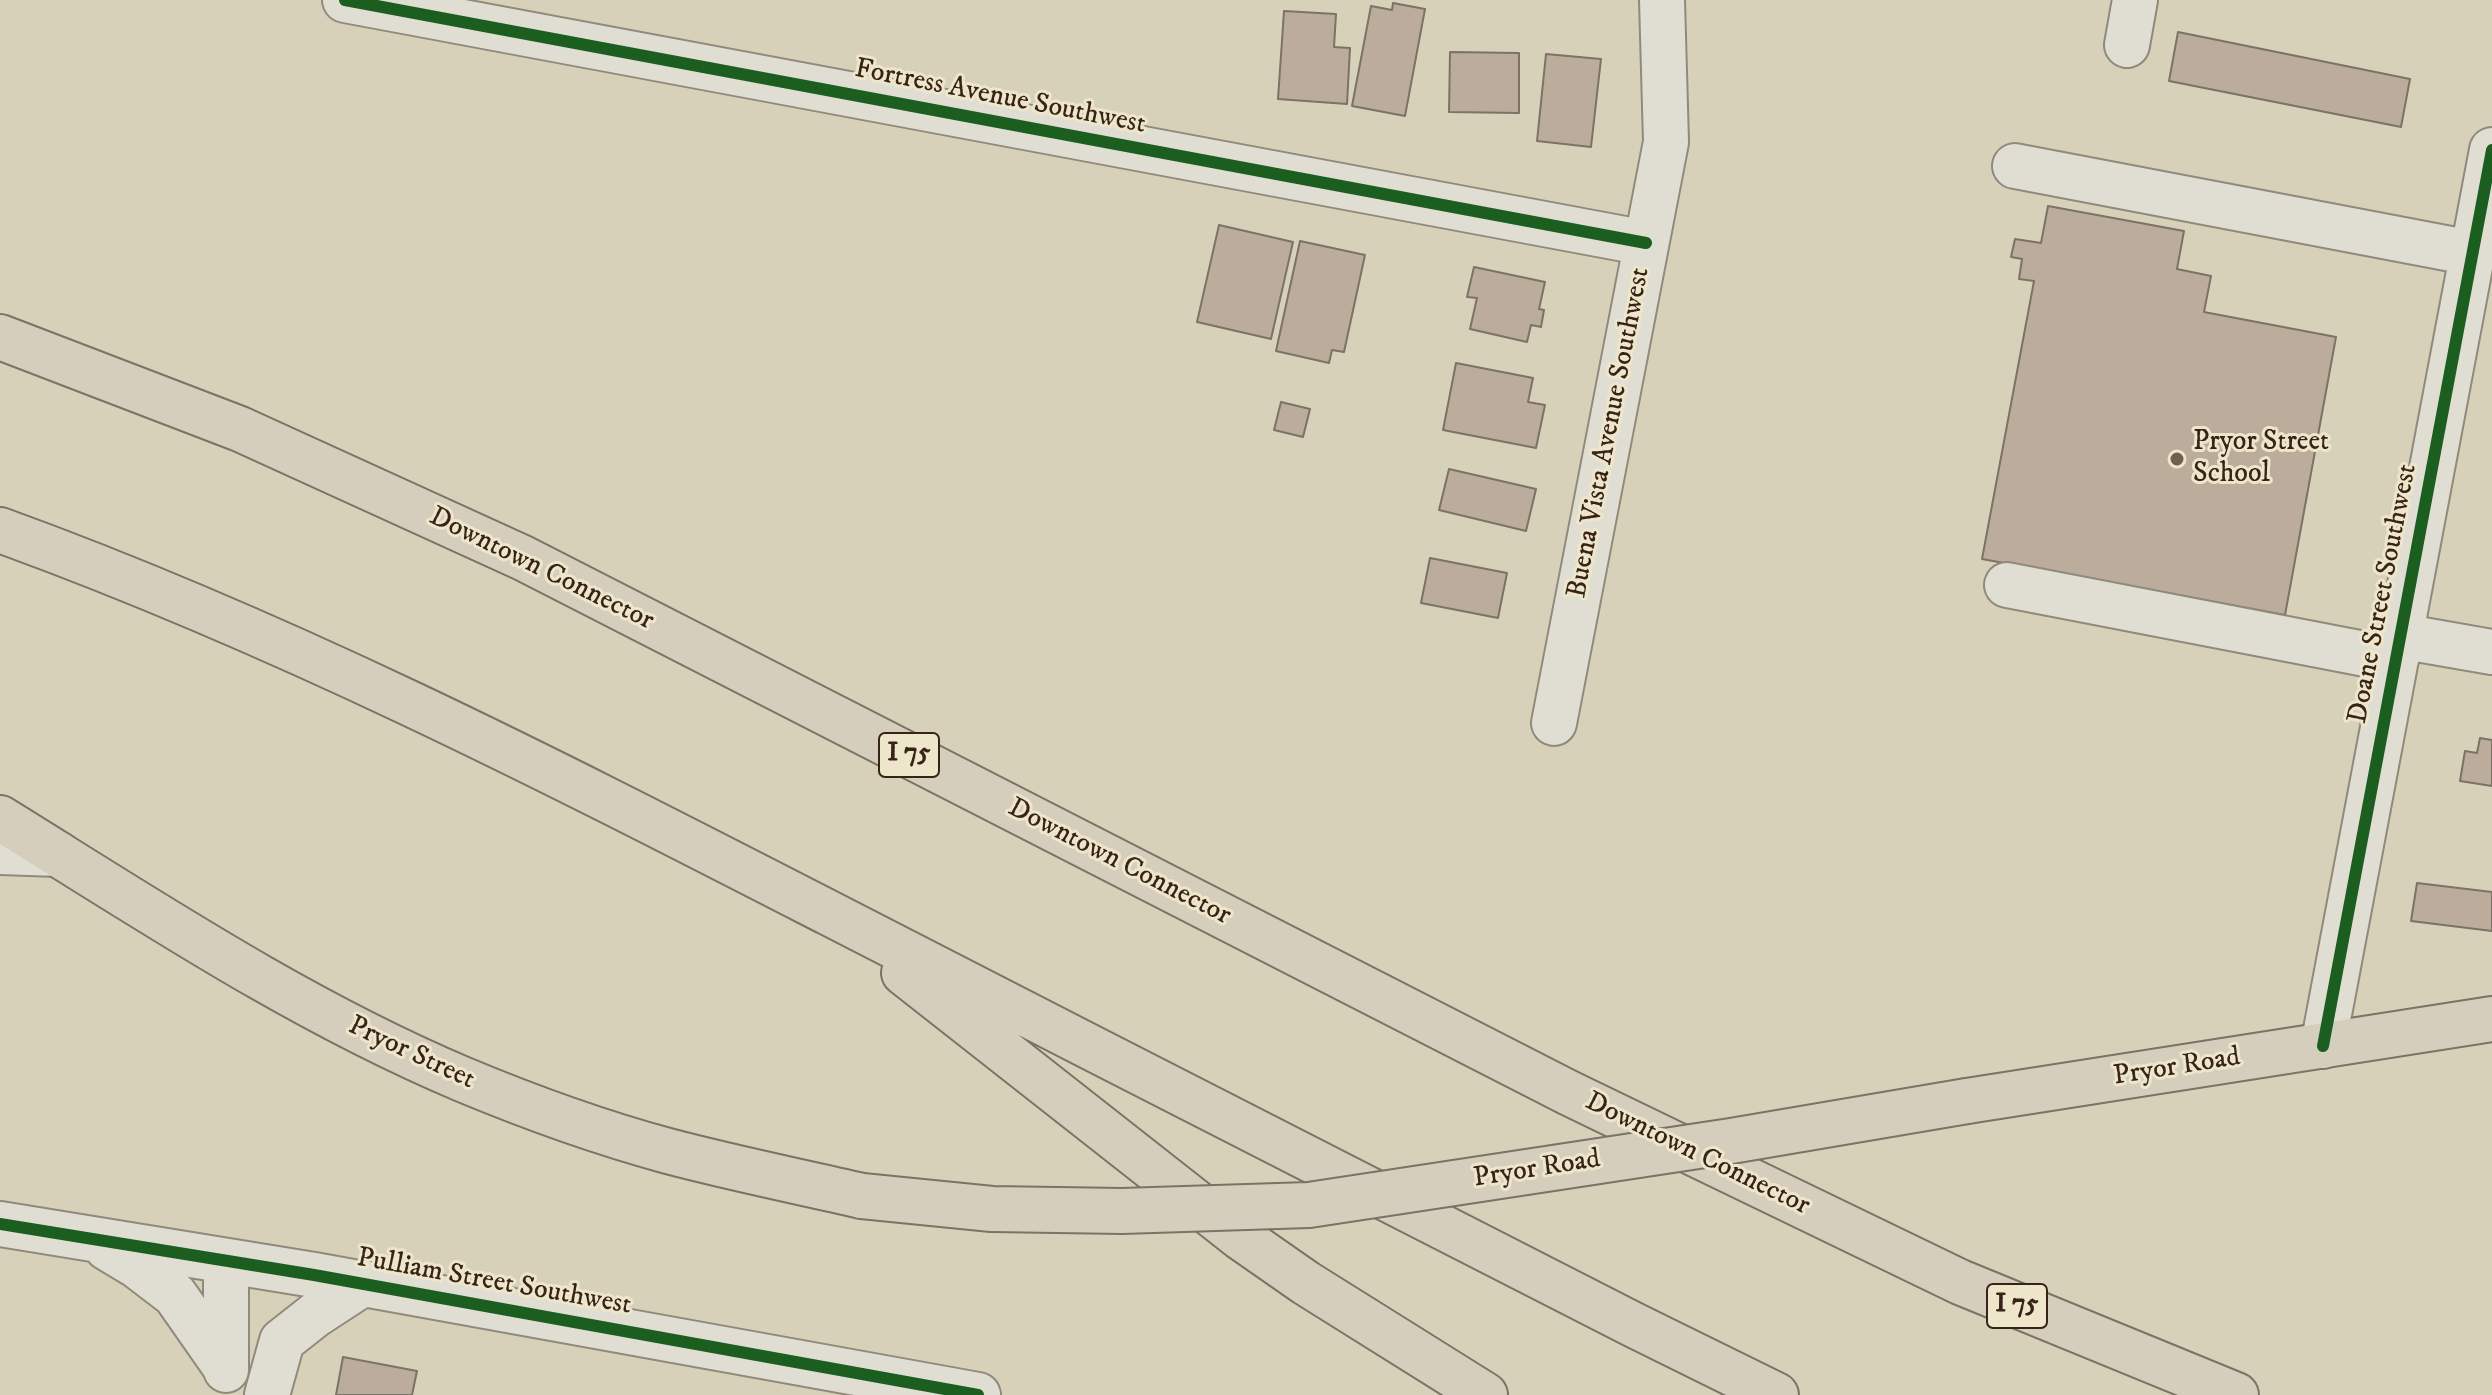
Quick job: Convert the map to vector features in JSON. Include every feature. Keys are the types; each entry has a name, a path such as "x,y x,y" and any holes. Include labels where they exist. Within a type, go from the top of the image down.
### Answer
{"main road":[{"name":"Downtown Connector","path":"0,337 240,429 523,558 1569,1093 1960,1282 2183,1376 2236,1395"},
{"path":"0,530 99,566 270,638 624,806 1776,1395"},
{"name":"Pryor Street","path":"0,818 283,991 370,1037 463,1079 568,1120 667,1151 862,1196"},
{"path":"827,912 1240,1237 1306,1283 1485,1395"},
{"name":"Pryor Road","path":"862,1196 1021,1210 1122,1211 1309,1205 2492,1019"}],"street":[{"name":"Fortress Avenue Southwest","path":"345,0 1646,243"},
{"name":"Buena Vista Avenue Southwest","path":"1554,723 1666,142 1662,0"},
{"path":"2127,45 2135,0"},
{"name":"Doane Street Southwest","path":"2323,1046 2492,150"},
{"path":"2015,166 2472,253"},
{"path":"2007,585 2398,648 2492,652"},
{"path":"0,852 58,854"},
{"name":"Pulliam Street Southwest","path":"0,1224 364,1283 978,1395"},
{"path":"91,1239 137,1266 175,1295 227,1381"},
{"path":"226,1261 227,1381"},
{"path":"267,1395 282,1341 364,1283"}],"building":[{"path":"1393,3 1425,9 1405,116 1352,106 1371,6 1392,10"},
{"path":"1284,11 1336,14 1334,47 1350,48 1347,104 1278,99"},
{"path":"2178,32 2410,79 2401,127 2169,81"},
{"path":"1450,52 1519,53 1519,113 1449,112"},
{"path":"1546,54 1601,59 1591,147 1537,141"},
{"path":"2048,206 2184,231 2177,269 2211,276 2204,312 2336,337 2285,615 1982,559 2034,281 2019,279 2022,259 2011,257 2015,239 2041,243"},
{"path":"1219,225 1293,242 1271,339 1197,322"},
{"path":"1300,241 1365,255 1344,352 1332,350 1329,363 1276,351"},
{"path":"1474,267 1545,282 1539,309 1544,310 1541,327 1531,325 1527,342 1470,329 1477,298 1467,297"},
{"path":"1456,363 1533,378 1528,402 1545,405 1536,448 1443,430"},
{"path":"1281,402 1310,409 1303,437 1274,430"},
{"path":"1449,469 1536,489 1526,531 1439,510"},
{"path":"1430,558 1507,573 1498,618 1421,603"},
{"path":"2480,738 2492,740 2492,786 2460,781 2465,751 2477,753"},
{"path":"2417,883 2492,892 2492,931 2411,921"},
{"path":"343,1357 417,1371 412,1395 336,1395"}],"cycle path":[{"path":"345,0 1646,243"},
{"path":"2323,1046 2492,150"},
{"path":"0,1224 314,1275 978,1395"}],"place":[{"name":"Pryor Street School","path":"2177,459"}]}
